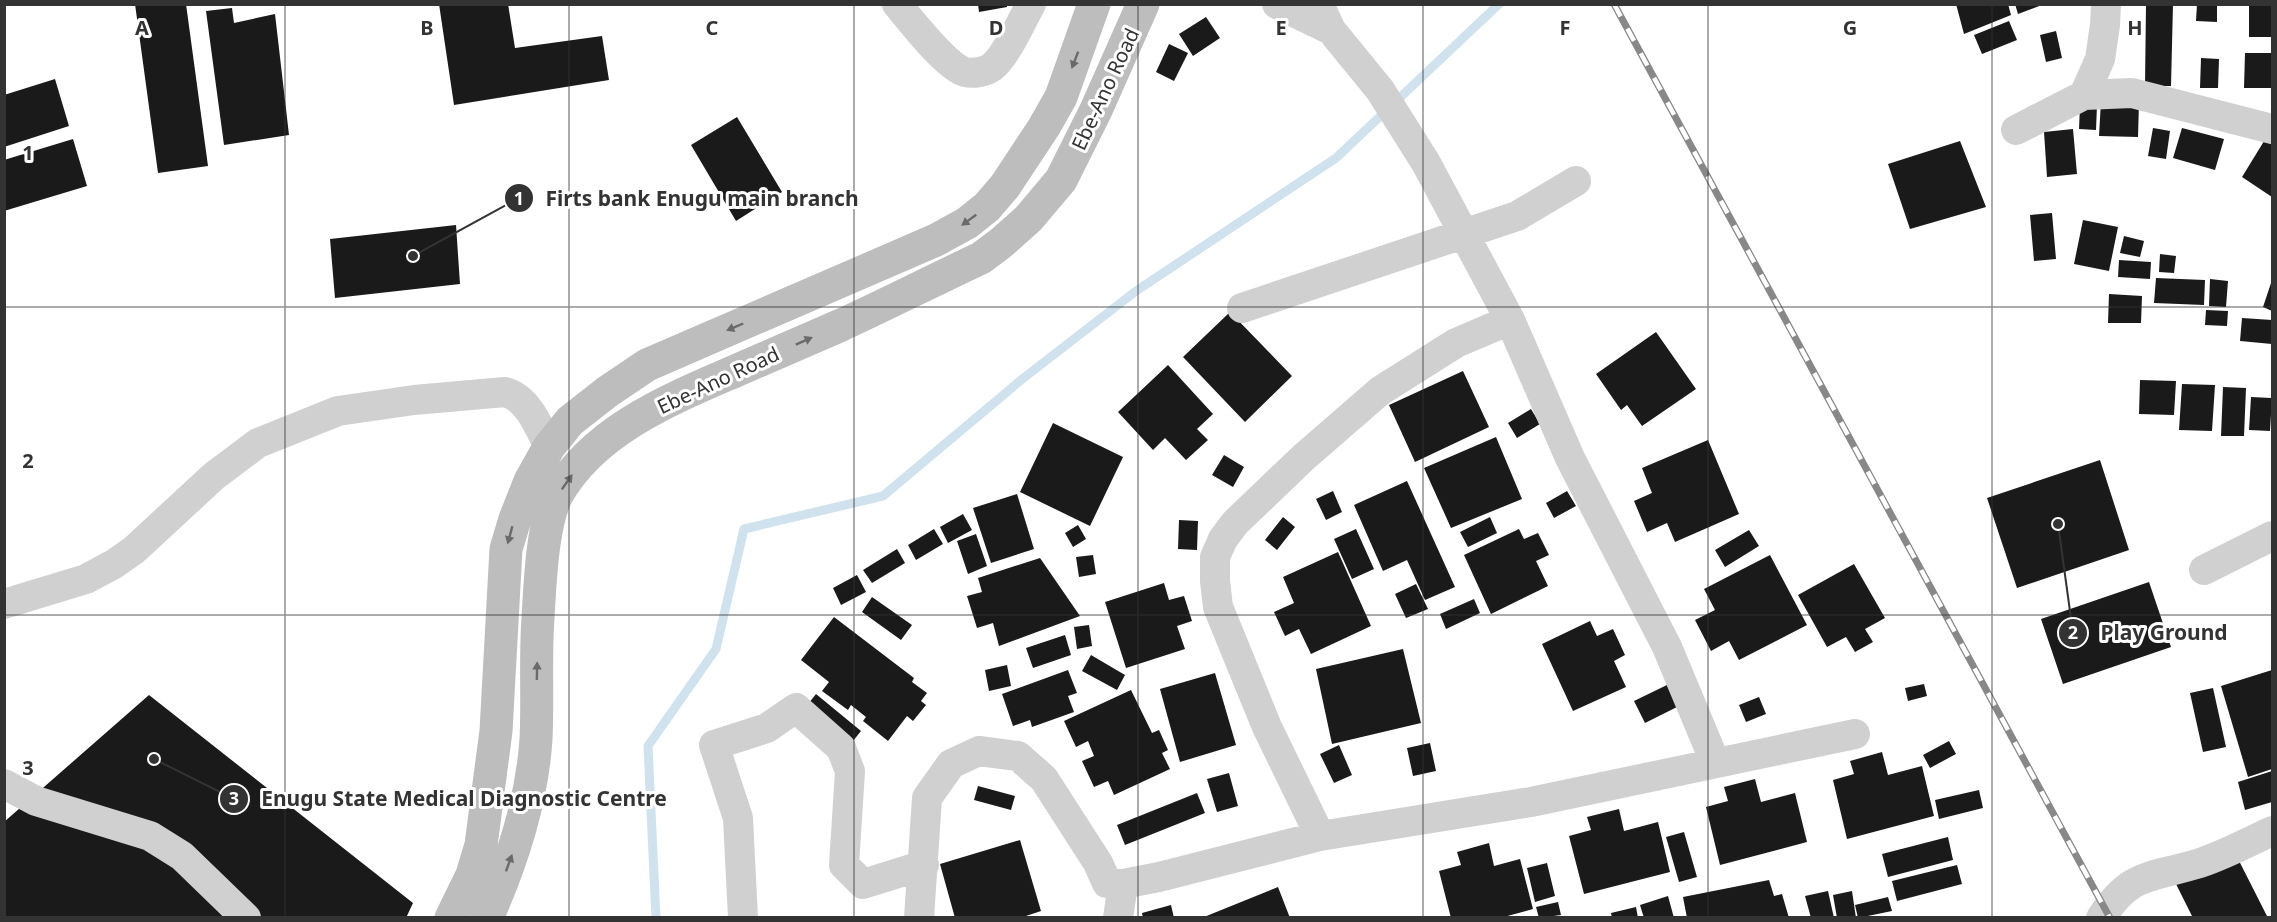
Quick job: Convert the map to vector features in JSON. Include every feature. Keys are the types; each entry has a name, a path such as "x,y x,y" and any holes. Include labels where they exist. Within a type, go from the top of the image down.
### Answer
{"main road":[{"name":"Ebe-Ano Road","path":"451,918 472,875 481,845 496,731 506,549 530,481 549,447 570,421 647,365 936,240 967,223 1005,186 1044,127 1061,97 1094,4"},
{"name":"Ebe-Ano Road","path":"487,918 512,855 527,801 536,740 537,623 542,562 556,497 574,471 605,440 667,400 841,325 981,258 1001,243 1028,219 1062,180 1143,4"}],"street":[{"path":"897,4 954,66 967,73 991,68 1001,56 1031,4"},
{"path":"1277,4 1325,17 1380,90 1426,162 1510,320 1570,458 1667,647 1715,762"},
{"path":"2084,95 2100,59 2106,25 2106,4"},
{"path":"2016,130 2084,95 2132,93 2272,129"},
{"path":"1242,308 1517,216 1576,181"},
{"path":"1320,836 1268,728 1218,607 1215,557 1223,539 1235,524 1304,457 1380,391 1456,343 1510,320"},
{"path":"4,604 86,579 114,564 134,550 214,476 258,443 338,411 414,400 505,392 515,395 527,408 549,447"},
{"path":"2204,570 2272,536"},
{"path":"743,918 738,818 714,745 767,729 796,708 841,748 850,771 844,865 863,884 924,865"},
{"path":"919,918 927,798 951,764 979,751 1018,756 1044,779 1098,863 1107,883 1123,884 1320,836 1531,802 1855,734"},
{"path":"4,784 36,801 150,836 182,856 246,918"},
{"path":"2101,918 2120,892 2137,880 2201,863 2272,831"},
{"path":"1118,918 1123,884"}],"building":[{"path":"135,4 186,4 208,166 158,173"},
{"path":"439,4 508,4 515,48 602,36 609,80 454,105"},
{"path":"978,4 1007,4 1007,7 979,12"},
{"path":"1956,4 2008,4 2011,15 1964,34"},
{"path":"2015,4 2042,4 2042,5 2018,14"},
{"path":"2146,4 2173,4 2171,86 2145,86"},
{"path":"2197,4 2217,4 2217,22 2196,21"},
{"path":"2249,4 2272,4 2272,37 2249,37"},
{"path":"232,8 234,23 275,14 289,135 224,145 206,11"},
{"path":"1206,17 1220,38 1193,56 1179,34"},
{"path":"2009,21 2017,40 1982,54 1974,35"},
{"path":"2056,31 2062,58 2046,62 2040,35"},
{"path":"1169,44 1188,53 1174,81 1156,72"},
{"path":"2245,53 2272,53 2272,88 2244,88"},
{"path":"2201,58 2219,59 2218,88 2200,88"},
{"path":"55,79 69,126 4,147 4,95"},
{"path":"2101,101 2139,102 2138,137 2099,136"},
{"path":"2080,105 2097,105 2096,130 2079,129"},
{"path":"737,117 782,192 736,221 691,145"},
{"path":"2153,128 2170,131 2166,159 2148,156"},
{"path":"2182,128 2224,139 2215,170 2173,158"},
{"path":"2073,129 2077,174 2047,177 2044,132"},
{"path":"2269,133 2272,135 2272,197 2242,177"},
{"path":"73,139 87,186 4,211 4,160"},
{"path":"1960,141 1986,207 1910,229 1888,164"},
{"path":"2052,213 2056,259 2034,261 2030,215"},
{"path":"2083,220 2118,227 2109,271 2074,264"},
{"path":"456,225 460,284 335,298 330,239"},
{"path":"2124,236 2144,241 2140,257 2120,253"},
{"path":"2160,254 2176,256 2174,273 2159,272"},
{"path":"2119,260 2151,262 2150,279 2118,277"},
{"path":"2156,278 2205,280 2204,305 2154,303"},
{"path":"2210,279 2228,281 2226,307 2209,306"},
{"path":"2272,280 2272,311 2263,307"},
{"path":"2109,294 2142,296 2141,323 2108,323"},
{"path":"2206,310 2228,311 2227,326 2205,325"},
{"path":"1230,312 1292,376 1245,422 1183,357"},
{"path":"2242,318 2272,320 2272,344 2240,341"},
{"path":"1656,332 1696,389 1642,426 1627,405 1621,410 1596,374"},
{"path":"1168,365 1213,414 1197,429 1208,440 1186,460 1165,438 1153,450 1118,412"},
{"path":"1463,371 1489,427 1415,462 1389,405"},
{"path":"2140,380 2176,381 2174,415 2139,414"},
{"path":"2182,384 2215,385 2212,431 2179,430"},
{"path":"2223,387 2246,388 2244,436 2221,436"},
{"path":"2251,397 2272,398 2270,431 2249,430"},
{"path":"1531,409 1540,424 1517,438 1508,423"},
{"path":"1053,423 1123,457 1090,526 1020,492"},
{"path":"1496,437 1522,499 1451,528 1424,468"},
{"path":"1708,440 1739,514 1675,542 1667,523 1647,532 1634,501 1652,493 1642,468"},
{"path":"1224,455 1244,467 1233,487 1212,475"},
{"path":"2100,460 2129,550 2017,588 1987,498"},
{"path":"1407,481 1455,587 1425,600 1407,560 1383,571 1354,505"},
{"path":"1333,491 1342,512 1326,520 1316,499"},
{"path":"1567,491 1576,506 1554,518 1546,503"},
{"path":"1017,494 1034,549 991,563 973,508"},
{"path":"963,514 972,530 948,543 940,527"},
{"path":"1283,517 1295,527 1277,550 1265,540"},
{"path":"1490,517 1497,533 1468,547 1460,532"},
{"path":"1179,520 1198,521 1197,550 1178,549"},
{"path":"1078,525 1086,539 1073,547 1065,533"},
{"path":"934,529 943,544 916,560 908,545"},
{"path":"1356,529 1374,569 1352,579 1334,539"},
{"path":"1519,529 1524,539 1538,533 1549,555 1536,561 1548,586 1491,614 1464,555"},
{"path":"1749,530 1759,546 1725,567 1715,550"},
{"path":"976,534 987,566 968,574 957,541"},
{"path":"897,549 905,563 872,583 863,570"},
{"path":"1338,552 1371,626 1311,654 1299,629 1285,636 1274,612 1294,603 1283,577"},
{"path":"1093,555 1096,574 1079,577 1076,557"},
{"path":"1770,555 1807,625 1739,660 1729,641 1711,651 1695,620 1715,610 1704,589"},
{"path":"1040,558 1080,616 999,646 993,623 977,628 967,596 982,592 978,578"},
{"path":"1854,564 1885,618 1865,629 1873,642 1855,652 1846,637 1827,647 1798,595"},
{"path":"857,575 866,592 841,605 833,588"},
{"path":"2149,582 2171,647 2063,684 2041,619"},
{"path":"1164,583 1169,600 1184,596 1192,621 1177,626 1185,649 1126,668 1105,602"},
{"path":"1416,584 1428,609 1406,618 1395,594"},
{"path":"872,597 912,625 901,640 862,612"},
{"path":"1474,599 1480,613 1446,629 1440,614"},
{"path":"834,617 914,678 912,682 927,693 921,701 926,705 913,721 907,716 888,741 863,721 866,717 851,705 848,710 822,691 829,682 801,660"},
{"path":"1590,621 1597,636 1613,629 1625,655 1614,661 1626,687 1573,711 1542,644"},
{"path":"1089,625 1092,646 1077,649 1074,627"},
{"path":"1065,635 1071,655 1033,668 1026,648"},
{"path":"1403,649 1421,723 1332,744 1316,669"},
{"path":"1091,655 1125,675 1117,690 1082,671"},
{"path":"1007,665 1011,686 989,691 985,670"},
{"path":"1068,670 1077,693 1068,696 1074,712 1032,727 1030,720 1013,726 1002,694"},
{"path":"2272,670 2272,769 2248,777 2221,686"},
{"path":"1215,673 1236,745 1180,762 1160,689"},
{"path":"1924,684 1927,696 1908,701 1905,688"},
{"path":"1667,685 1677,707 1645,723 1634,701"},
{"path":"2213,688 2226,747 2203,752 2190,693"},
{"path":"1131,690 1152,733 1159,730 1168,750 1162,753 1170,769 1114,795 1108,781 1094,787 1082,761 1094,756 1088,741 1076,747 1064,721"},
{"path":"816,694 861,731 849,746 804,709"},
{"path":"149,695 413,903 406,918 4,918 4,822"},
{"path":"1759,697 1766,714 1746,722 1739,705"},
{"path":"1949,741 1956,754 1930,768 1923,755"},
{"path":"1430,743 1436,771 1413,776 1407,748"},
{"path":"1339,745 1352,775 1334,783 1320,754"},
{"path":"1882,752 1888,775 1922,766 1934,816 1847,839 1833,780 1854,774 1850,761"},
{"path":"2272,771 2272,802 2245,810 2238,782"},
{"path":"1229,773 1238,806 1217,812 1207,779"},
{"path":"1755,779 1761,802 1795,793 1807,842 1720,865 1706,807 1728,801 1724,787"},
{"path":"978,786 1015,796 1011,810 974,800"},
{"path":"1979,790 1983,808 1939,819 1935,800"},
{"path":"1197,793 1205,813 1125,845 1117,825"},
{"path":"1619,809 1624,831 1658,822 1670,872 1584,894 1569,836 1591,830 1587,817"},
{"path":"1684,832 1697,877 1679,882 1666,837"},
{"path":"1948,837 1953,860 1888,877 1882,854"},
{"path":"1020,840 1041,911 1020,918 955,918 940,864"},
{"path":"1489,843 1494,866 1520,859 1533,909 1500,918 1451,918 1439,871 1461,865 1457,852"},
{"path":"2233,849 2268,918 2193,918 2174,880"},
{"path":"1547,863 1555,896 1535,902 1527,868"},
{"path":"1957,865 1962,884 1897,901 1892,881"},
{"path":"1769,880 1774,896 1782,894 1789,918 1687,918 1683,897"},
{"path":"1278,887 1290,918 1204,918 1204,917"},
{"path":"1828,891 1834,918 1811,918 1805,896"},
{"path":"1852,891 1856,918 1837,918 1833,895"},
{"path":"1668,896 1674,918 1644,918 1640,905"},
{"path":"1888,897 1892,911 1858,918 1855,905"},
{"path":"1558,902 1561,915 1539,918 1536,907"},
{"path":"1171,905 1174,918 1143,918 1142,913"},
{"path":"1636,907 1638,918 1612,918 1611,913"}],"waterway":[{"path":"656,918 648,746 716,649 744,529 883,496 1021,380 1136,291 1336,158 1499,4"}],"railway":[{"path":"1614,4 2110,918"}],"place":[{"name":"Firts bank Enugu main branch","path":"413,256"},
{"name":"Play Ground","path":"2058,524"},
{"name":"Enugu State Medical Diagnostic Centre","path":"154,759"}]}
